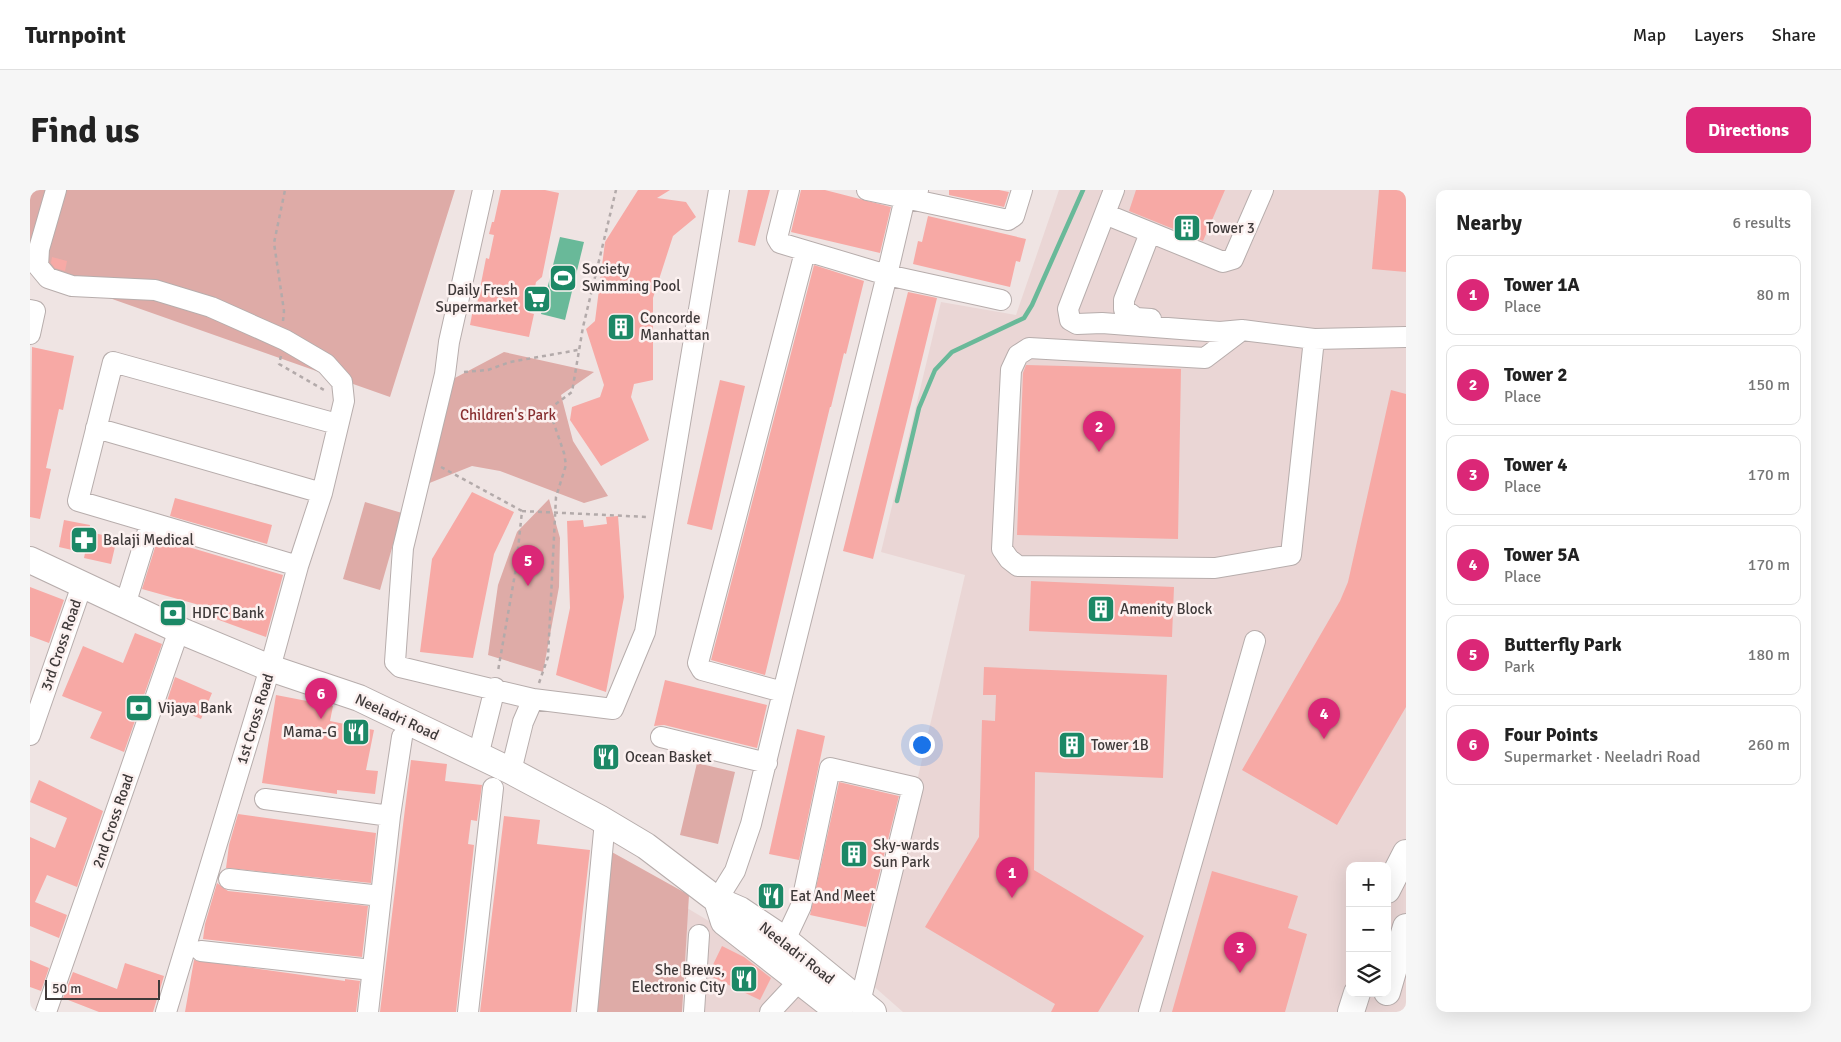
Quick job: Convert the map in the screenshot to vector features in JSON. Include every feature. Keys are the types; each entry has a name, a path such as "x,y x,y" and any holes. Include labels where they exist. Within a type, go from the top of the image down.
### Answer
{"main road":[{"name":"Neeladri Road","path":"30,560 180,630 270,668 359,698 478,756 502,779 605,822 646,846 716,900 740,910 785,940 848,1003"},
{"path":"1391,882 1406,853"},
{"name":"Neeladri Road","path":"716,900 724,922 799,981 848,1003"},
{"path":"1391,978 1406,927"},
{"path":"1351,1012 1355,997"},
{"path":"1381,1012 1386,997"}],"street":[{"path":"56,190 39,249 38,266 48,278 72,286 155,290 211,307 285,340 326,364 342,382 344,401"},
{"path":"483,190 449,342 445,374 403,548 395,662 400,667 533,698 612,709 616,707 645,632 719,190"},
{"path":"789,190 777,240 780,243 804,252 886,275 1001,300"},
{"path":"867,190 912,194 1011,220 1022,190"},
{"path":"1114,190 1068,309 1070,320 1077,324 1102,323 1220,332 1242,330 1314,339 1406,337"},
{"path":"1105,214 1223,262 1233,259 1262,190"},
{"path":"716,900 737,865 751,824 886,275 912,194"},
{"path":"1150,233 1124,300 1124,309 1136,318 1211,325 1220,332"},
{"path":"783,692 702,670 698,663 804,252"},
{"path":"30,310 35,311 30,334"},
{"path":"1242,330 1205,358 1029,348 1018,354 1011,370 1002,549 1013,563 1018,566 1215,568 1291,556 1314,339"},
{"path":"1100,334 1168,336 1184,357"},
{"path":"298,566 78,501 114,362 337,424"},
{"name":"1st Cross Road","path":"166,1012 270,668 298,566 322,493 344,401"},
{"path":"96,428 322,493"},
{"path":"125,605 148,531"},
{"name":"3rd Cross Road","path":"30,734 82,584"},
{"name":"2nd Cross Road","path":"46,1012 180,630"},
{"path":"1149,1012 1255,641"},
{"path":"478,756 494,688"},
{"path":"468,1012 502,779 533,698"},
{"path":"368,1012 390,816 402,737"},
{"path":"662,737 766,763"},
{"path":"785,940 801,906 830,768 913,787 848,1003"},
{"path":"264,799 390,816"},
{"path":"587,1012 605,822"},
{"path":"228,879 381,896"},
{"path":"694,1012 699,934"},
{"path":"201,951 372,970"},
{"path":"770,1012 799,981"}],"path":[{"path":"285,190 274,243 284,310 285,340 279,364 344,401"},
{"path":"533,698 548,657 555,513 558,485 566,465 564,453 549,409 572,392 579,350 616,190"},
{"path":"445,374 488,370 510,362 579,350"},
{"path":"424,458 522,511 665,518"},
{"path":"494,688 516,568 522,511"}],"shaded area":[{"path":"1059,190 1406,190 1406,1012 903,1012 870,983 965,575 881,552 941,302 1016,315"},
{"name":"Society Swimming Pool","path":"560,237 584,242 565,320 541,314"},
{"path":"687,908 724,930 833,1012 683,1012"}],"green space":[{"path":"30,190 455,190 390,397 30,270"},
{"name":"Children's Park","path":"504,352 594,372 561,395 573,441 608,496 584,503 500,471 472,466 427,484 451,380"},
{"path":"549,499 560,538 559,587 543,672 488,655 498,585 517,532"},
{"path":"365,502 402,513 380,590 343,579"},
{"path":"697,763 735,772 718,844 680,835"},
{"path":"601,846 689,895 682,1012 586,1012"}],"building":[{"path":"501,190 545,190 559,193 542,277 536,282 530,313 534,314 529,337 470,325 474,304 477,304 486,258 489,259 494,235 489,234 492,222 494,222"},
{"name":"Concorde Manhattan","path":"638,190 670,190 657,198 686,202 696,217 673,236 653,298 653,380 634,384 631,397 649,440 601,466 570,420 572,407 600,397 604,385 586,329 595,321 605,242"},
{"path":"748,190 770,190 755,246 738,242"},
{"path":"801,190 825,190 891,207 880,253 791,232"},
{"path":"949,190 999,190 1009,192 1004,207 949,195"},
{"name":"Tower 3","path":"1136,190 1225,190 1203,241 1129,211"},
{"path":"1379,190 1406,190 1406,272 1372,269"},
{"path":"928,216 1026,239 1020,262 1016,261 1010,287 913,264 918,241 922,242"},
{"path":"52,257 67,261 65,271 55,268 51,263"},
{"path":"814,265 864,281 846,354 844,353 830,407 765,675 711,660"},
{"path":"908,292 937,298 873,559 843,551"},
{"path":"32,347 74,356 63,410 59,409 46,468 51,469 40,519 30,517"},
{"path":"1026,365 1181,369 1178,539 1017,535 1023,373"},
{"path":"720,380 745,386 712,530 687,524"},
{"path":"1391,390 1406,394 1406,707 1337,825 1242,770 1340,601 1348,582"},
{"path":"472,492 514,512 494,554 473,658 420,652 432,559"},
{"path":"175,498 272,525 267,544 170,516"},
{"path":"618,516 624,597 606,692 556,675 570,608 567,521 583,520 584,527 607,524 606,517"},
{"path":"64,520 90,525 89,532 117,538 111,564 84,558 85,553 59,547"},
{"path":"158,538 283,575 266,637 208,616 210,608 142,589"},
{"name":"Amenity Block","path":"1031,581 1174,587 1172,637 1029,631"},
{"path":"30,587 64,600 49,643 30,636"},
{"path":"135,633 162,644 124,752 90,738 102,712 62,696 83,646 123,663"},
{"path":"984,667 1167,675 1163,778 1035,772 1034,870 1144,936 1098,1012 1051,1012 1055,1004 925,927 979,837 982,720 995,721 996,695 983,695"},
{"path":"175,677 212,693 201,719 166,704"},
{"path":"665,680 767,705 757,748 664,725 654,726"},
{"path":"276,695 333,706 330,721 374,730 366,770 378,771 375,794 337,790 337,794 262,783"},
{"path":"797,729 825,736 799,860 769,854"},
{"path":"411,760 447,764 445,781 482,785 477,821 471,820 468,844 474,845 456,1012 380,1012"},
{"path":"39,780 103,811 77,887 47,875 35,902 67,915 59,938 30,926 30,837 55,848 67,818 30,802"},
{"name":"Sky-wards Sun Park","path":"839,782 899,796 866,927 810,915"},
{"path":"238,814 376,833 371,883 226,868 229,845"},
{"path":"504,816 540,820 537,844 590,850 571,1012 480,1012"},
{"path":"1212,871 1298,896 1288,928 1307,934 1285,1012 1172,1012"},
{"path":"217,883 228,891 368,906 362,957 203,939 205,924"},
{"path":"722,946 744,957 771,978 760,1000 708,975"},
{"path":"30,960 49,968 41,991 30,987"},
{"path":"194,960 345,981 345,979 360,981 356,1012 185,1012"},
{"path":"125,963 164,976 153,1012 99,1012 63,998 73,972 117,989"}],"waterway":[{"path":"897,501 919,408 935,370 952,352 1024,318 1032,305 1083,190"}],"place":[{"name":"Tower 3","path":"1187,228"},
{"name":"Society Swimming Pool","path":"563,278"},
{"name":"Daily Fresh Supermarket","path":"537,299"},
{"name":"Concorde Manhattan","path":"621,327"},
{"name":"Tower 2","path":"1099,452"},
{"name":"Balaji Medical","path":"84,540"},
{"name":"Butterfly Park","path":"528,586"},
{"name":"Amenity Block","path":"1101,609"},
{"name":"HDFC Bank","path":"173,613"},
{"name":"Vijaya Bank","path":"139,708"},
{"name":"Four Points","path":"321,719"},
{"name":"Mama-G","path":"356,732"},
{"name":"Tower 5A","path":"1324,739"},
{"name":"Tower 1B","path":"1072,745"},
{"name":"Ocean Basket","path":"606,757"},
{"name":"Sky-wards Sun Park","path":"854,854"},
{"name":"Eat And Meet","path":"771,896"},
{"name":"Tower 1A","path":"1012,898"},
{"name":"Tower 4","path":"1240,973"},
{"name":"She Brews, Electronic City","path":"744,979"}]}
